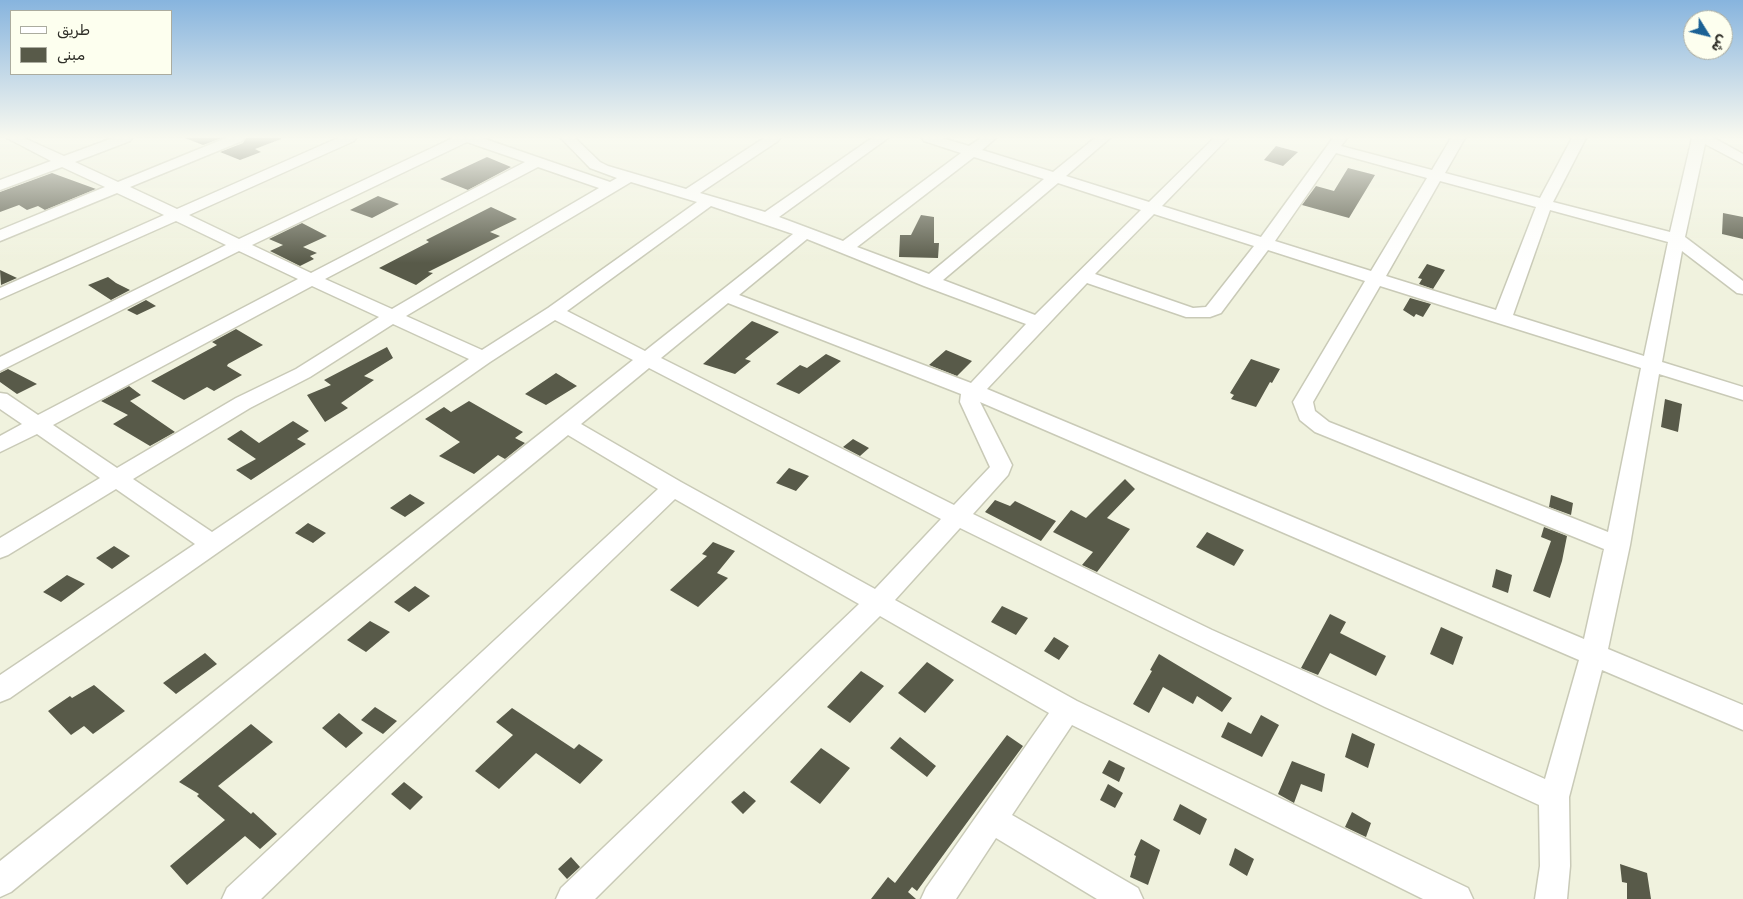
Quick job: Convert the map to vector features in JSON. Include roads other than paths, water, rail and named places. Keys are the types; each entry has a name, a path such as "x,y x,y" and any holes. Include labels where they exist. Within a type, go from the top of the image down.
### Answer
{"street":[{"path":"0,185 13,180"},
{"path":"106,180 311,279 483,358"},
{"path":"0,236 133,180"},
{"path":"0,294 254,180"},
{"path":"0,365 239,245 375,180"},
{"path":"0,445 501,180"},
{"path":"589,180 610,187"},
{"path":"0,548 243,403 303,373 393,316 623,180"},
{"path":"635,180 710,200 767,218 1038,322"},
{"path":"689,194 710,180"},
{"path":"767,218 821,180"},
{"path":"845,248 933,180"},
{"path":"930,282 1052,180"},
{"path":"1065,180 1743,394"},
{"path":"572,899 877,603 1000,470 1001,465 969,397 1038,322 1179,180"},
{"path":"1084,276 1182,310 1204,314 1215,309 1310,180"},
{"path":"1431,180 1303,402 1307,415 1322,427 1371,448 1618,545"},
{"path":"1456,180 1677,239 1743,289"},
{"path":"1503,317 1545,204 1557,180"},
{"path":"1551,899 1555,857 1554,797 1594,656 1618,545 1690,180"},
{"path":"0,690 483,358 554,312 710,200"},
{"path":"0,881 805,232"},
{"path":"726,296 973,391 1743,718"},
{"path":"554,312 649,358 956,516 1326,695 1554,797"},
{"path":"0,399 212,544"},
{"path":"567,424 673,488 1067,709 1457,899"},
{"path":"238,899 673,488"},
{"path":"937,899 1067,709"},
{"path":"991,819 1127,899"}]}
